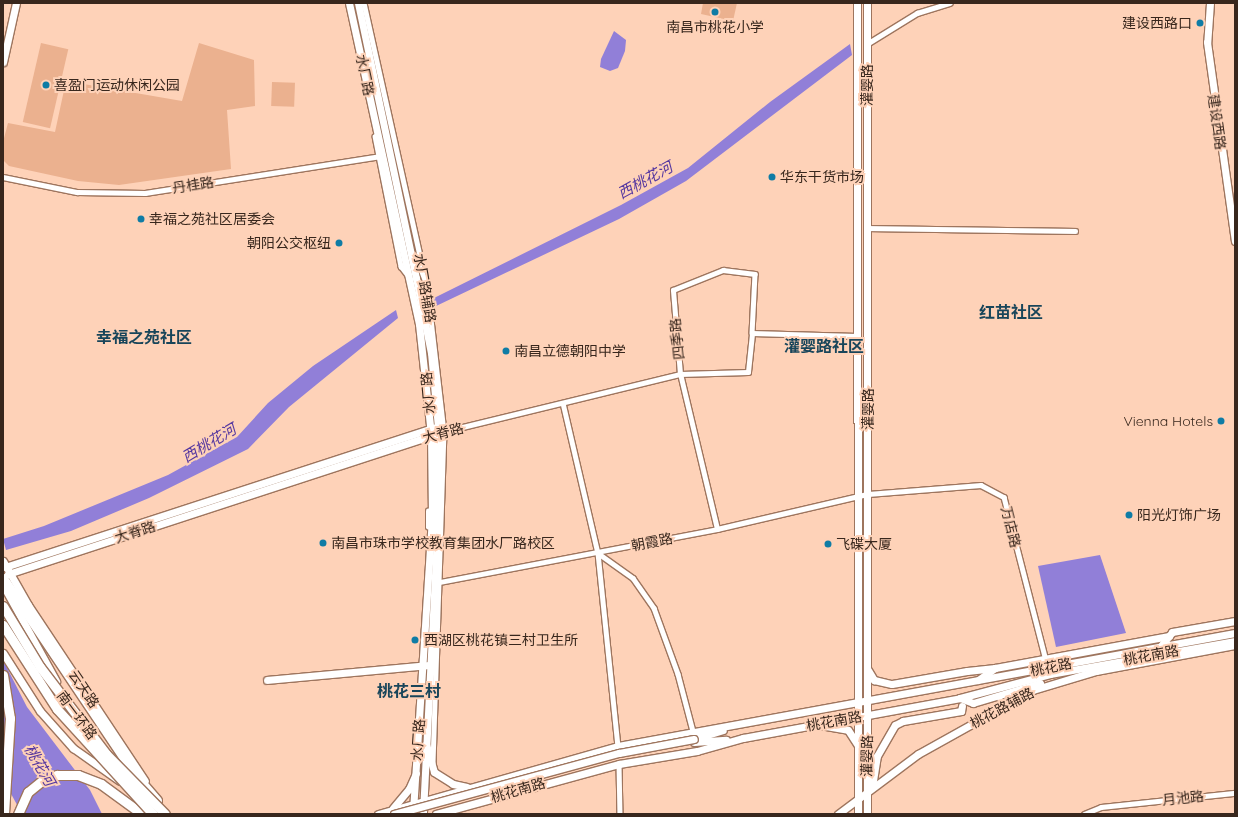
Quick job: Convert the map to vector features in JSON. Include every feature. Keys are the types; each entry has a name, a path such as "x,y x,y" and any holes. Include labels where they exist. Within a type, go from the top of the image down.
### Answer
{"highway":[{"path":"5,570 85,702 136,776 157,800"},
{"name":"南一环路","path":"3,606 40,667 106,754 164,814"},
{"name":"南一环路","path":"3,625 56,709 153,814"},
{"path":"3,675 10,718 4,814"},
{"path":"18,814 28,792 43,780 57,775 71,775 101,784 142,814"}],"main road":[{"path":"3,62 16,3"},
{"name":"水厂路","path":"349,3 361,57"},
{"name":"水厂路","path":"358,3 426,330 437,431 438,516 435,583 425,665 413,814"},
{"name":"灌婴路","path":"857,3 858,814"},
{"name":"灌婴路","path":"867,3 869,789 867,814"},
{"name":"建设西路","path":"1210,3 1207,42 1235,241"},
{"name":"建设西路","path":"1214,3 1211,42 1235,219"},
{"name":"水厂路","path":"364,72 372,107 380,156 408,276 424,354 437,431"},
{"name":"大脊路","path":"5,570 437,431"},
{"name":"云天路","path":"5,570 157,800 171,814"},
{"name":"云天路","path":"3,585 56,682 133,786 157,814"},
{"path":"960,698 974,703 1161,650 1172,632 1235,621"},
{"name":"桃花路","path":"868,702 1048,668 1161,650 1235,633"},
{"path":"868,670 874,680 892,684 966,671 995,668 1169,636"},
{"name":"桃花南路","path":"436,814 619,764 697,751 743,738 960,698 1050,674 1161,650 1235,641"},
{"name":"桃花路辅路","path":"838,814 869,789 918,754 1033,690 1064,679 1235,645"},
{"path":"3,653 12,671 40,711 73,748 117,780 133,786"},
{"path":"267,680 425,665"},
{"name":"水厂路","path":"423,814 426,744 425,665"},
{"path":"977,681 995,668"},
{"name":"桃花南路","path":"378,814 392,812 424,800 618,746 693,731 868,702"},
{"path":"869,789 877,756 895,725 903,721 961,711 962,706"},
{"path":"404,814 620,756 694,741 741,724"},
{"path":"812,725 848,730 858,746"},
{"path":"392,812 605,756 694,741 743,738"},
{"path":"426,744 433,770 441,778 453,784 469,787"},
{"path":"392,812 401,802 416,773"}],"street":[{"name":"水厂路辅路","path":"364,3 420,256 419,264 426,278 437,431 428,458 425,665"},
{"path":"867,44 917,13 949,3"},
{"path":"361,57 364,72"},
{"name":"丹桂路","path":"3,176 77,192 145,193 380,156"},
{"path":"868,228 1075,231"},
{"name":"四季路","path":"718,529 680,374 673,290 723,270 755,274 752,333"},
{"path":"752,333 858,336"},
{"name":"大脊路","path":"437,431 563,403 680,374 748,372 752,333"},
{"path":"563,403 598,553 618,746"},
{"name":"万店路","path":"868,494 981,485 1004,497 1048,668"},
{"name":"朝霞路","path":"435,583 718,529 868,494"},
{"path":"598,553 633,578 654,608 678,674 693,731"},
{"path":"433,770 435,583"},
{"path":"999,695 1002,707"},
{"path":"619,764 620,814"},
{"name":"月池路","path":"1084,814 1101,807 1235,793"}],"shaded area":[{"path":"703,3 737,3 733,21 701,14"},
{"name":"喜盈门运动休闲公园","path":"41,43 68,49 50,128 23,122"},
{"path":"199,43 254,60 255,106 227,110 231,169 119,185 78,181 9,166 3,160 3,142 8,123 55,132 66,81 182,101"},
{"path":"272,82 295,83 294,107 271,106"}],"water":[{"path":"614,31 626,40 625,51 618,68 610,71 600,67 601,59"},
{"path":"850,44 852,55 686,181 619,219 434,307 432,299 621,205 688,168 770,102"},
{"path":"396,310 398,318 289,407 248,449 149,498 71,531 6,550 3,539 44,526 168,475 237,437 268,403 313,366"},
{"path":"1100,555 1126,633 1056,647 1038,566"},
{"name":"桃花河","path":"3,660 27,707 90,790 102,814 22,814 3,779"}],"place":[{"name":"南昌市桃花小学","path":"715,12"},
{"name":"建设西路口","path":"1200,23"},
{"name":"喜盈门运动休闲公园","path":"46,85"},
{"name":"华东干货市场","path":"772,177"},
{"name":"幸福之苑社区居委会","path":"141,219"},
{"name":"朝阳公交枢纽","path":"339,243"},
{"name":"南昌立德朝阳中学","path":"506,351"},
{"name":"Vienna Hotels","path":"1221,421"},
{"name":"阳光灯饰广场","path":"1129,515"},
{"name":"南昌市珠市学校教育集团水厂路校区","path":"323,543"},
{"name":"飞碟大厦","path":"828,544"},
{"name":"西湖区桃花镇三村卫生所","path":"415,640"}],"district":[{"name":"红苗社区","path":"1011,312"},
{"name":"幸福之苑社区","path":"144,337"},
{"name":"灌婴路社区","path":"824,346"},
{"name":"桃花三村","path":"409,691"}],"water label":[{"name":"西桃花河","path":"645,180"},
{"name":"西桃花河","path":"209,443"}]}
